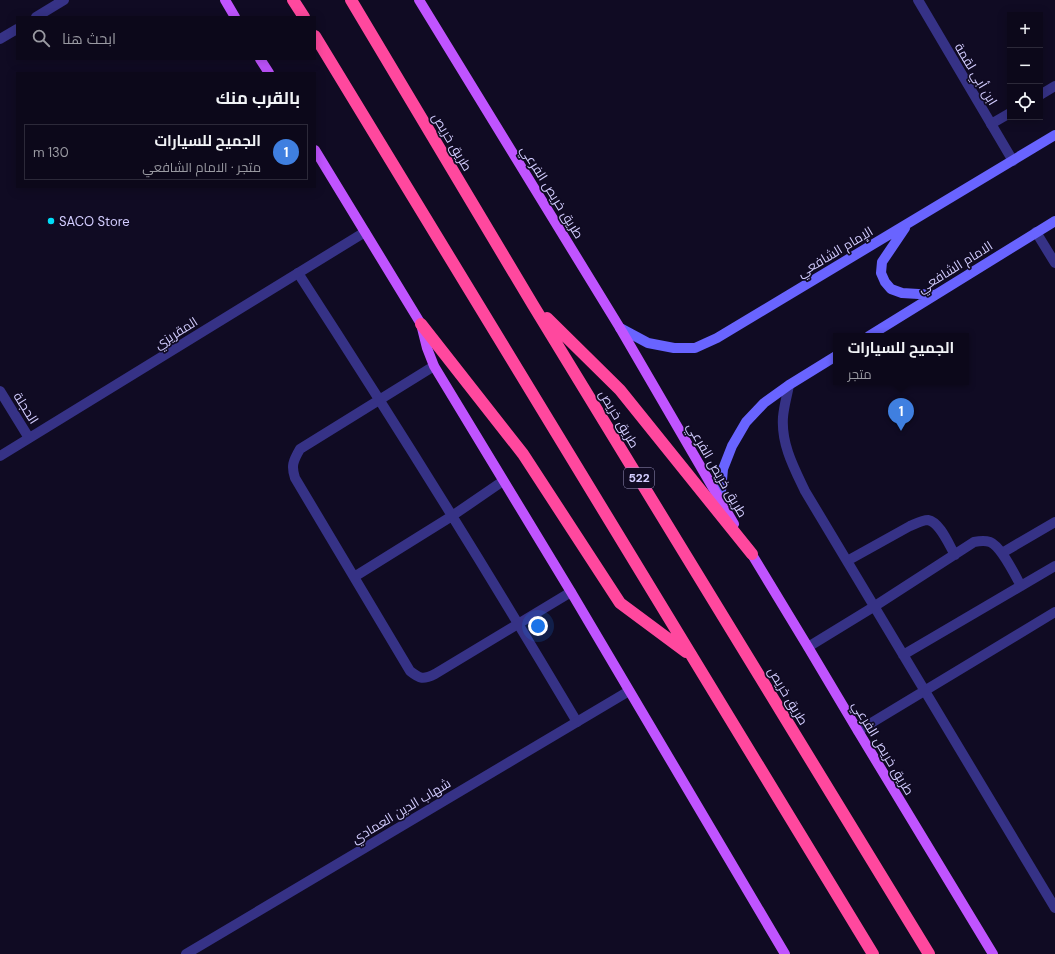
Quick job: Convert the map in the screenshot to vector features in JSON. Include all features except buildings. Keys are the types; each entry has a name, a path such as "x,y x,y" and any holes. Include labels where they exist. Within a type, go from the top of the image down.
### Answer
{"highway":[{"path":"293,0 303,16"},
{"name":"طريق خريص","path":"350,0 929,954"},
{"path":"316,38 873,954"},
{"path":"534,305 620,390 752,554"},
{"path":"421,324 523,454 620,603 691,655"}],"main road":[{"path":"225,0 234,16"},
{"name":"طريق خريص الفرعي","path":"419,0 620,328 720,502 993,954"},
{"path":"261,60 268,72"},
{"name":"الإمام الشافعي","path":"620,328 648,343 674,348 695,348 717,338 1055,136"},
{"path":"316,152 421,324 427,348 434,366 571,592 784,954"},
{"name":"الامام الشافعي","path":"873,333 1055,221"},
{"path":"907,224 882,262 881,273 885,282 892,289 902,293 935,295"},
{"path":"720,502 723,469 732,446 746,422 764,403 789,385 833,358"}],"street":[{"path":"38,16 64,0"},
{"name":"ابن أبي لقمة","path":"918,0 1012,161"},
{"path":"0,39 16,30"},
{"path":"1043,93 1055,86"},
{"path":"991,124 1007,115"},
{"name":"المقريزي","path":"0,456 365,232"},
{"path":"1036,232 1055,263"},
{"path":"298,273 380,399 577,722"},
{"path":"434,366 300,449 293,461 292,470 295,478 410,671 418,677 423,678 435,674 571,592"},
{"path":"789,385 783,417 784,438 792,463 805,491 1055,908"},
{"name":"الحجلة","path":"0,391 30,438"},
{"path":"354,578 452,516 503,481"},
{"path":"847,561 910,526 927,520 934,522 955,555"},
{"path":"1002,553 1055,522"},
{"path":"808,647 974,542 990,542 995,545 1002,553 1021,586"},
{"path":"903,654 1055,566"},
{"path":"858,731 1055,612"},
{"name":"شهاب الدين العمادي","path":"186,954 629,691"}],"place":[{"name":"SACO Store","path":"51,221"},
{"name":"الجميح للسيارات","path":"901,431"}]}
